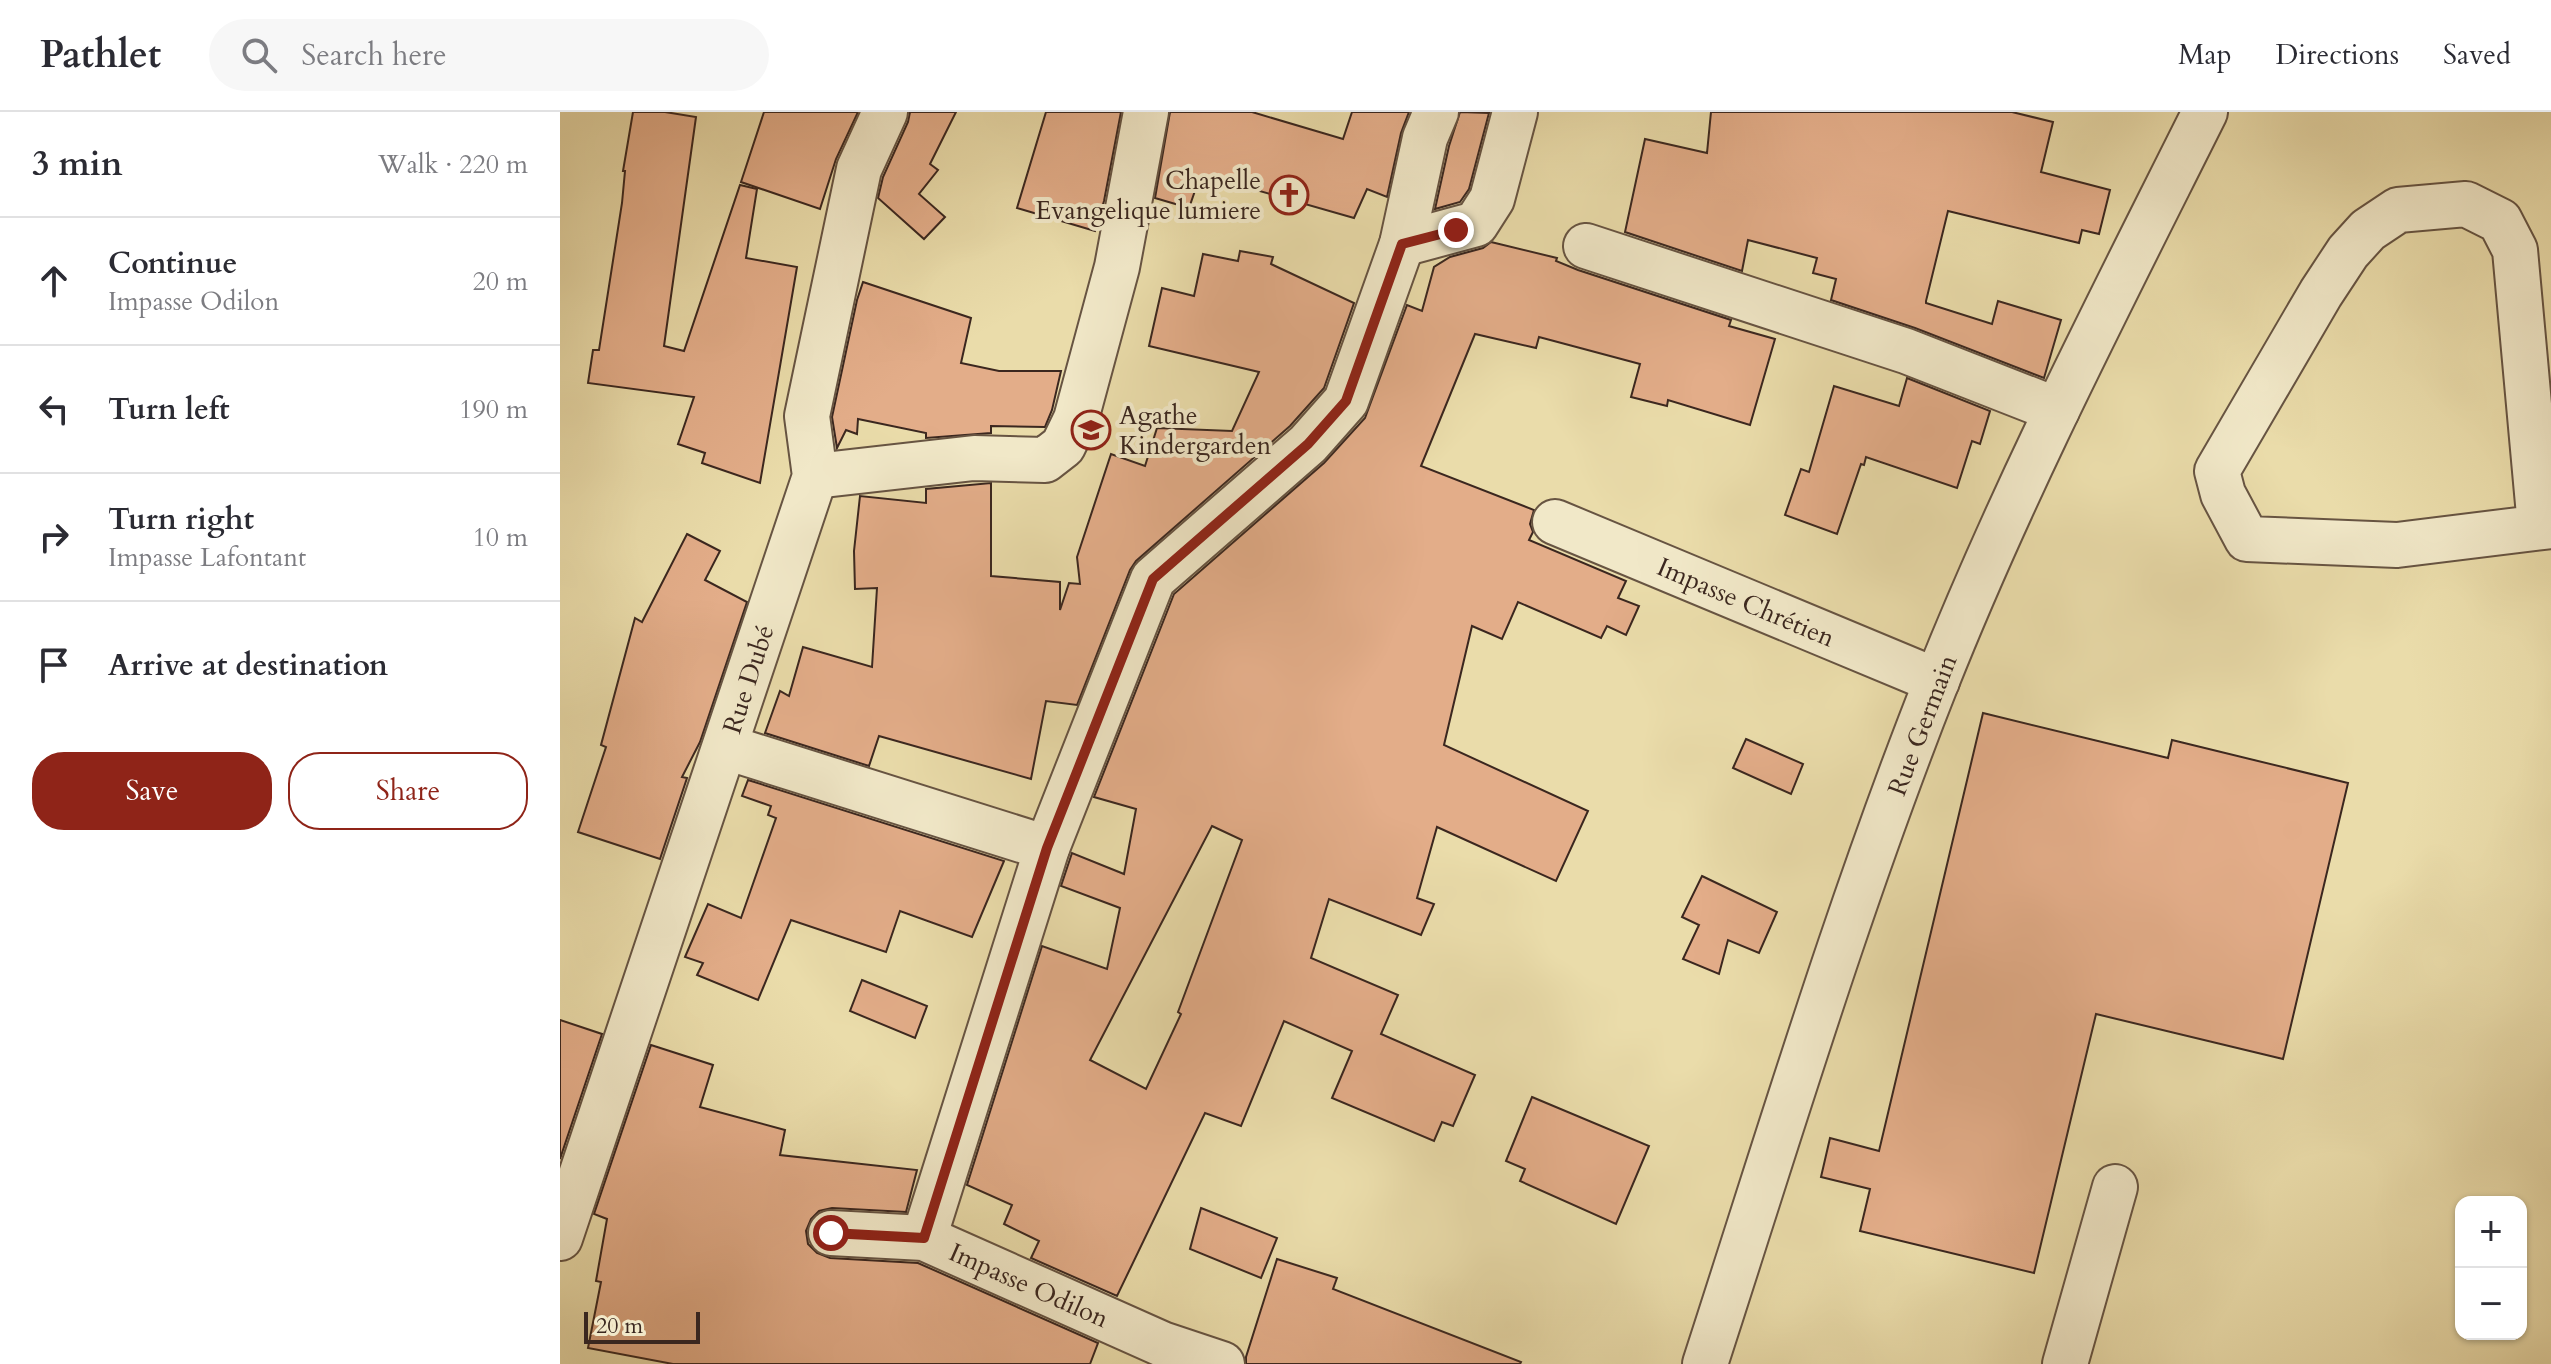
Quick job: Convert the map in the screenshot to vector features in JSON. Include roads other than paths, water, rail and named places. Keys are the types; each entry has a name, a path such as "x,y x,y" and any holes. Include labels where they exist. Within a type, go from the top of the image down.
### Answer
{"street":[{"name":"Rue Dubé","path":"560,1238 815,476 807,416 859,169 885,112"},
{"path":"815,476 974,458 1045,460 1063,446 1076,419 1117,267 1146,112"},
{"path":"924,1238 1047,848 1153,579 1308,444 1346,401 1402,244 1425,138 1436,112"},
{"path":"1402,244 1476,224 1492,199 1515,112"},
{"name":"Rue Germain","path":"1705,1364 1870,858 1937,681 2039,446 2205,112"},
{"path":"2466,204 2500,221 2515,250 2546,526 2397,545 2247,539 2223,494 2217,471 2321,293 2348,252 2368,230 2398,210 2466,204"},
{"path":"1586,246 1906,351 2057,410"},
{"name":"Impasse Chrétien","path":"1555,522 1937,681"},
{"path":"726,747 1047,848"},
{"path":"2065,1364 2115,1187"},
{"name":"Impasse Odilon","path":"831,1233 924,1238 1162,1344 1222,1364"}],"place":[{"name":"Chapelle Evangelique lumiere","path":"1289,195"},
{"name":"Agathe Kindergarden","path":"1091,430"}]}
